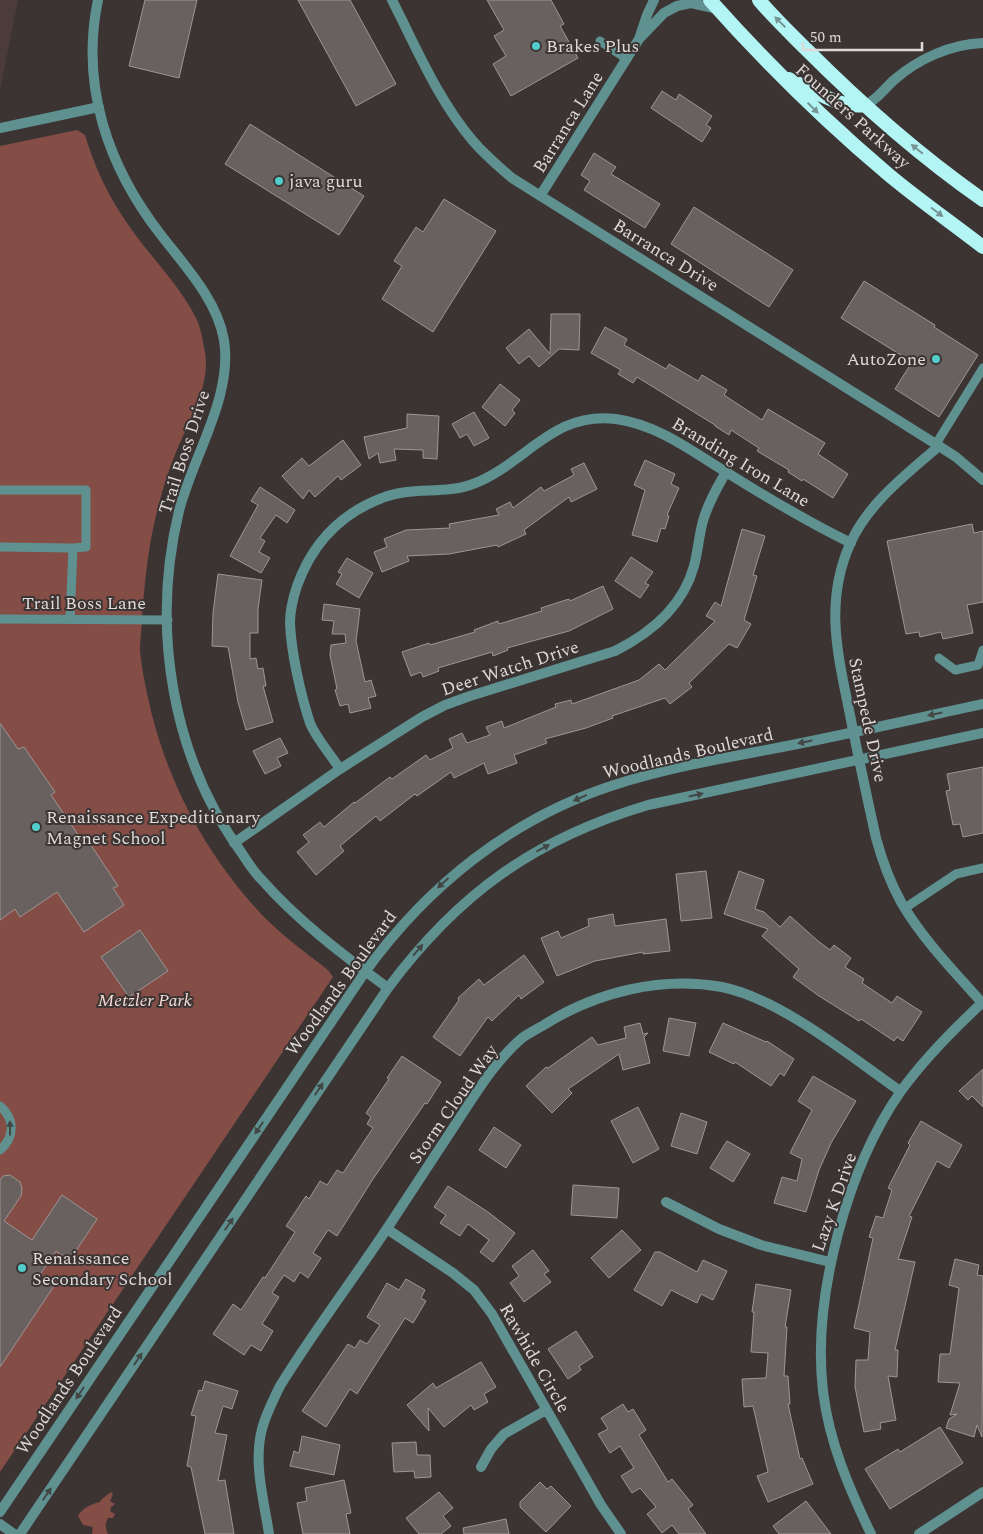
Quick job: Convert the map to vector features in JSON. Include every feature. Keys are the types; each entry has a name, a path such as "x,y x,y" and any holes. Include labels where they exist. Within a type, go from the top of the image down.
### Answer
{"highway":[{"name":"Founders Parkway","path":"759,0 826,70 865,105 916,149 983,200"},
{"name":"Founders Parkway","path":"714,5 778,74 819,113 891,176 983,247"},
{"path":"778,74 838,102 851,106 865,105"}],"street":[{"name":"Trail Boss Drive","path":"98,0 93,36 94,83 107,139 117,167 131,193 207,297 217,318 223,337 225,354 222,391 188,479 172,547 167,582 169,661 174,698 183,735 197,776 215,812 234,843 259,877 290,910 324,940 388,988"},
{"name":"Barranca Drive","path":"392,0 436,85 454,115 473,141 512,178 938,445 956,457 983,480"},
{"name":"Barranca Lane","path":"540,196 639,39 654,0"},
{"name":"Barranca Lane","path":"639,39 664,14 677,6 691,3 714,5"},
{"path":"865,105 904,73 927,59 958,46 983,43"},
{"path":"0,128 99,107"},
{"name":"Branding Iron Lane","path":"340,769 311,725 298,672 290,623 293,599 310,556 323,537 339,522 359,508 384,497 410,492 454,489 473,484 493,474 564,426 579,421 599,418 642,425 667,434 726,472 822,529 851,543"},
{"name":"Stampede Drive","path":"938,445 883,497 871,511 851,543 839,576 835,608 836,646 853,732 883,863 905,908 928,940 983,1003"},
{"name":"Deer Watch Drive","path":"234,843 340,769 422,716 470,696 615,651 636,641 657,625 683,592 694,567 702,522 710,500 726,472"},
{"name":"Woodlands Boulevard","path":"0,1512 365,972 402,924 443,883 488,847 544,814 585,796 641,778 720,759 983,704"},
{"path":"20,1534 388,988 429,938 463,904 534,852 561,838 618,814 983,733"},
{"name":"Storm Cloud Way","path":"270,1534 259,1469 262,1430 280,1386 387,1229 476,1093 499,1062 523,1038 556,1017 588,1002 623,991 662,984 691,984 723,988 752,997 780,1010 823,1037 900,1091"},
{"name":"Lazy K Drive","path":"871,1534 852,1495 836,1453 823,1392 822,1343 830,1262 841,1222 866,1156 900,1091 939,1046 983,1003"},
{"path":"666,1202 719,1229 761,1245 830,1262"},
{"name":"Rawhide Circle","path":"387,1229 453,1273 474,1290 492,1314 601,1505 621,1534"},
{"path":"481,1467 491,1449 504,1434 546,1410"},
{"path":"919,1534 983,1492"},
{"path":"0,1524 14,1534"}],"lane":[{"path":"600,41 627,59"},
{"path":"938,445 983,368"},
{"path":"0,490 86,490 86,546 73,548 0,547"},
{"path":"70,619 73,548"},
{"name":"Trail Boss Lane","path":"0,619 168,620"},
{"path":"939,658 955,670 978,664 983,650"},
{"path":"905,908 956,874 983,868"},
{"path":"0,1106 10,1117 12,1129 9,1141 0,1150"}],"shaded area":[{"path":"0,0 18,0 0,90"}],"green space":[{"name":"Metzler Park","path":"77,130 85,135 102,179 118,210 190,306 202,336 205,352 205,378 197,405 165,483 156,514 146,573 140,650 152,715 160,743 170,771 195,823 226,871 263,916 328,970 333,977 0,1472 0,146"},
{"path":"111,1492 113,1494 110,1501 115,1504 111,1507 110,1511 115,1514 113,1518 108,1518 107,1520 106,1530 108,1534 92,1534 93,1527 83,1525 78,1516 91,1505 100,1502"}],"building":[{"path":"145,0 197,0 179,78 129,66"},
{"path":"298,0 350,0 396,84 356,106"},
{"name":"Brakes Plus","path":"487,0 551,0 564,24 560,26 578,58 511,96 493,64 506,56 494,36 504,30"},
{"path":"662,91 676,100 679,94 712,116 706,125 711,128 702,142 651,108"},
{"path":"250,124 364,196 339,235 225,164"},
{"path":"594,153 616,167 611,174 660,204 645,228 584,190 590,181 581,175"},
{"path":"444,199 496,231 433,332 382,299 402,266 394,261 416,227 423,232"},
{"path":"694,207 793,270 769,307 671,244"},
{"path":"864,281 935,325 934,327 978,355 939,417 895,389 912,362 841,318"},
{"path":"551,314 580,314 579,350 559,349 539,367 529,356 519,364 506,348 529,329 550,354"},
{"path":"605,327 627,339 624,345 666,369 669,364 698,381 702,375 727,390 724,395 762,420 768,409 825,443 818,454 848,474 833,498 788,472 789,470 757,451 759,448 731,430 729,435 637,377 633,383 618,374 621,370 591,353"},
{"path":"500,384 520,400 512,410 515,413 505,426 482,407"},
{"path":"474,412 489,438 474,446 467,434 460,438 452,424"},
{"path":"407,414 439,416 437,459 423,458 423,450 394,449 396,460 380,463 378,453 369,459 364,437 407,428"},
{"path":"343,440 361,465 341,480 338,476 315,497 309,490 303,499 282,476 302,458 309,466"},
{"path":"645,460 675,474 671,484 679,488 667,515 669,516 665,529 661,528 657,542 632,535 645,490 634,485"},
{"path":"584,463 597,489 571,502 569,497 524,530 526,534 498,547 497,545 449,554 407,556 409,561 382,572 374,552 387,547 384,539 406,530 450,528 449,524 499,515 496,509 510,502 513,508 541,487 544,491 574,475 571,469"},
{"path":"260,487 295,510 287,523 276,515 260,538 265,541 259,552 270,558 261,573 230,556 258,505 251,501"},
{"path":"972,524 974,533 983,531 983,602 967,605 973,633 943,639 941,632 920,637 919,632 906,634 887,541"},
{"path":"742,529 765,536 753,575 757,576 744,620 751,624 737,648 729,644 689,683 692,687 670,704 665,698 612,716 613,718 586,728 545,739 547,743 514,755 517,763 488,774 484,763 454,778 451,772 417,796 415,794 380,821 376,816 340,846 344,851 316,875 297,852 309,842 303,835 320,822 324,827 354,802 390,777 392,779 426,755 430,760 453,748 449,739 462,733 467,743 490,735 486,727 502,721 504,728 556,707 555,704 571,700 572,704 639,680 659,664 665,670 715,621 706,616 715,602 721,606"},
{"path":"631,557 653,572 645,583 649,585 640,598 615,581"},
{"path":"347,558 373,573 359,598 336,584 342,574 338,572"},
{"path":"218,574 262,580 258,609 258,633 250,633 250,659 256,658 258,669 263,668 266,686 263,686 273,722 246,730 238,702 228,647 212,646 213,613"},
{"path":"603,586 613,609 569,631 507,648 508,650 493,656 492,652 438,668 439,671 423,677 421,672 411,676 402,652 429,643 430,645 475,632 474,630 498,621 499,624 542,611 541,608 569,599 570,601"},
{"path":"324,604 360,609 356,641 365,682 371,680 376,696 368,698 371,708 350,713 348,704 340,706 335,690 337,689 330,655 331,645 346,643 345,634 332,634 334,621 322,620"},
{"name":"Renaissance Expeditionary Magnet School","path":"0,723 18,749 24,747 55,792 51,795 83,842 87,839 118,886 113,888 124,905 84,932 57,892 20,917 15,909 0,920"},
{"path":"280,738 288,753 277,758 281,766 265,774 253,751"},
{"path":"983,767 983,833 963,837 960,824 953,825 946,791 950,790 947,774"},
{"path":"706,871 712,918 681,921 676,874"},
{"path":"739,871 764,880 755,909 764,912 780,927 790,916 830,950 834,945 851,958 845,967 864,979 862,983 892,1003 897,996 922,1012 903,1041 897,1037 894,1041 861,1019 859,1021 793,977 799,969 762,936 768,929 724,914"},
{"path":"613,914 615,926 666,919 670,951 643,954 643,952 595,961 557,976 541,938 558,931 561,938 589,926 588,919"},
{"path":"140,930 168,971 129,997 101,957"},
{"path":"524,955 544,982 521,999 519,995 492,1021 488,1017 460,1056 433,1037 459,1000 458,998 479,979 484,985"},
{"path":"669,1018 696,1023 689,1056 663,1051"},
{"path":"640,1023 643,1034 648,1033 644,1037 650,1063 623,1070 619,1054 568,1089 572,1093 552,1113 526,1086 546,1067 548,1068 592,1037 598,1045 626,1038 624,1027"},
{"path":"723,1023 767,1041 794,1059 784,1076 780,1073 771,1086 735,1062 734,1064 709,1052"},
{"path":"402,1056 441,1082 373,1179 337,1236 328,1230 313,1253 321,1258 308,1278 300,1272 294,1282 284,1275 272,1293 279,1297 262,1324 273,1331 261,1351 251,1345 244,1355 213,1334 233,1304 241,1310 263,1277 265,1278 295,1232 286,1226 306,1196 309,1199 320,1181 327,1185 337,1170 343,1173 373,1128 367,1124 371,1117 366,1113"},
{"path":"983,1069 983,1107 972,1096 968,1100 959,1091"},
{"path":"813,1076 856,1101 831,1143 819,1170 806,1212 774,1203 782,1177 797,1181 802,1159 790,1153 812,1110 798,1101"},
{"path":"638,1107 659,1149 633,1163 611,1121"},
{"path":"681,1113 707,1122 697,1154 671,1146"},
{"path":"921,1121 962,1145 949,1168 937,1161 909,1216 912,1217 898,1259 915,1262 895,1350 898,1350 897,1377 888,1376 896,1420 880,1423 881,1429 864,1432 855,1387 856,1360 868,1360 870,1332 854,1328 873,1238 869,1237 876,1216 883,1218 892,1190 888,1188 910,1145 908,1143"},
{"path":"494,1127 521,1145 506,1168 479,1150"},
{"path":"727,1141 750,1154 733,1182 710,1168"},
{"name":"Renaissance Secondary School","path":"10,1175 20,1182 22,1189 21,1196 4,1221 32,1240 62,1195 97,1219 70,1260 56,1251 39,1276 54,1286 0,1367 0,1180 3,1176"},
{"path":"573,1185 619,1188 617,1218 571,1215"},
{"path":"448,1186 488,1212 515,1233 493,1262 480,1252 489,1240 468,1224 460,1236 440,1223 446,1215 434,1207"},
{"path":"622,1230 641,1250 609,1278 591,1258"},
{"path":"533,1250 549,1271 544,1274 551,1282 524,1302 510,1283 519,1276 512,1266"},
{"path":"655,1252 660,1252 697,1272 703,1260 727,1271 713,1300 701,1294 697,1303 671,1290 662,1306 634,1290"},
{"path":"955,1259 979,1265 977,1275 983,1276 982,1437 977,1425 974,1437 946,1428 949,1419 957,1414 950,1415 960,1383 938,1382 940,1354 950,1354 959,1288 949,1285"},
{"path":"406,1279 425,1290 421,1298 426,1301 413,1323 405,1318 357,1394 350,1389 326,1427 302,1411 348,1344 355,1348 360,1340 367,1344 380,1325 367,1317 387,1283 399,1290"},
{"path":"756,1284 791,1290 785,1327 787,1327 784,1376 788,1376 790,1404 788,1404 800,1459 802,1458 813,1484 768,1502 757,1476 768,1472 753,1406 744,1407 742,1379 766,1378 768,1353 751,1352 754,1312 752,1312"},
{"path":"576,1331 593,1357 579,1366 581,1370 568,1379 548,1349"},
{"path":"481,1362 496,1387 484,1394 488,1402 474,1410 471,1405 444,1427 428,1408 429,1431 407,1405 433,1383 436,1388"},
{"path":"205,1381 238,1391 232,1409 223,1406 215,1433 227,1435 218,1481 225,1480 234,1534 205,1534 191,1467 187,1466 196,1416 191,1415 199,1390 202,1391"},
{"path":"623,1404 628,1412 633,1409 646,1430 639,1435 668,1482 672,1479 693,1505 688,1509 706,1534 679,1534 672,1525 662,1533 647,1514 656,1507 640,1488 632,1493 621,1476 634,1468 620,1446 610,1453 598,1434 608,1429 601,1418"},
{"path":"940,1427 963,1463 890,1509 865,1469 898,1449 900,1452"},
{"path":"302,1436 340,1445 334,1475 290,1466 294,1451 299,1453"},
{"path":"416,1442 417,1455 430,1455 431,1477 415,1478 414,1471 394,1472 392,1443"},
{"path":"344,1480 351,1513 346,1514 350,1534 303,1534 297,1503 307,1501 305,1488"},
{"path":"540,1482 547,1489 551,1486 571,1506 546,1532 520,1507 520,1502"},
{"path":"439,1492 453,1508 443,1516 451,1526 441,1534 419,1534 406,1518"},
{"path":"806,1501 831,1534 779,1534 773,1526"},
{"path":"506,1519 509,1534 464,1534 463,1528"}],"place":[{"name":"Brakes Plus","path":"536,46"},
{"name":"java guru","path":"279,181"},
{"name":"AutoZone","path":"936,359"},
{"name":"Renaissance Expeditionary Magnet School","path":"36,827"},
{"name":"Renaissance Secondary School","path":"22,1268"}]}
